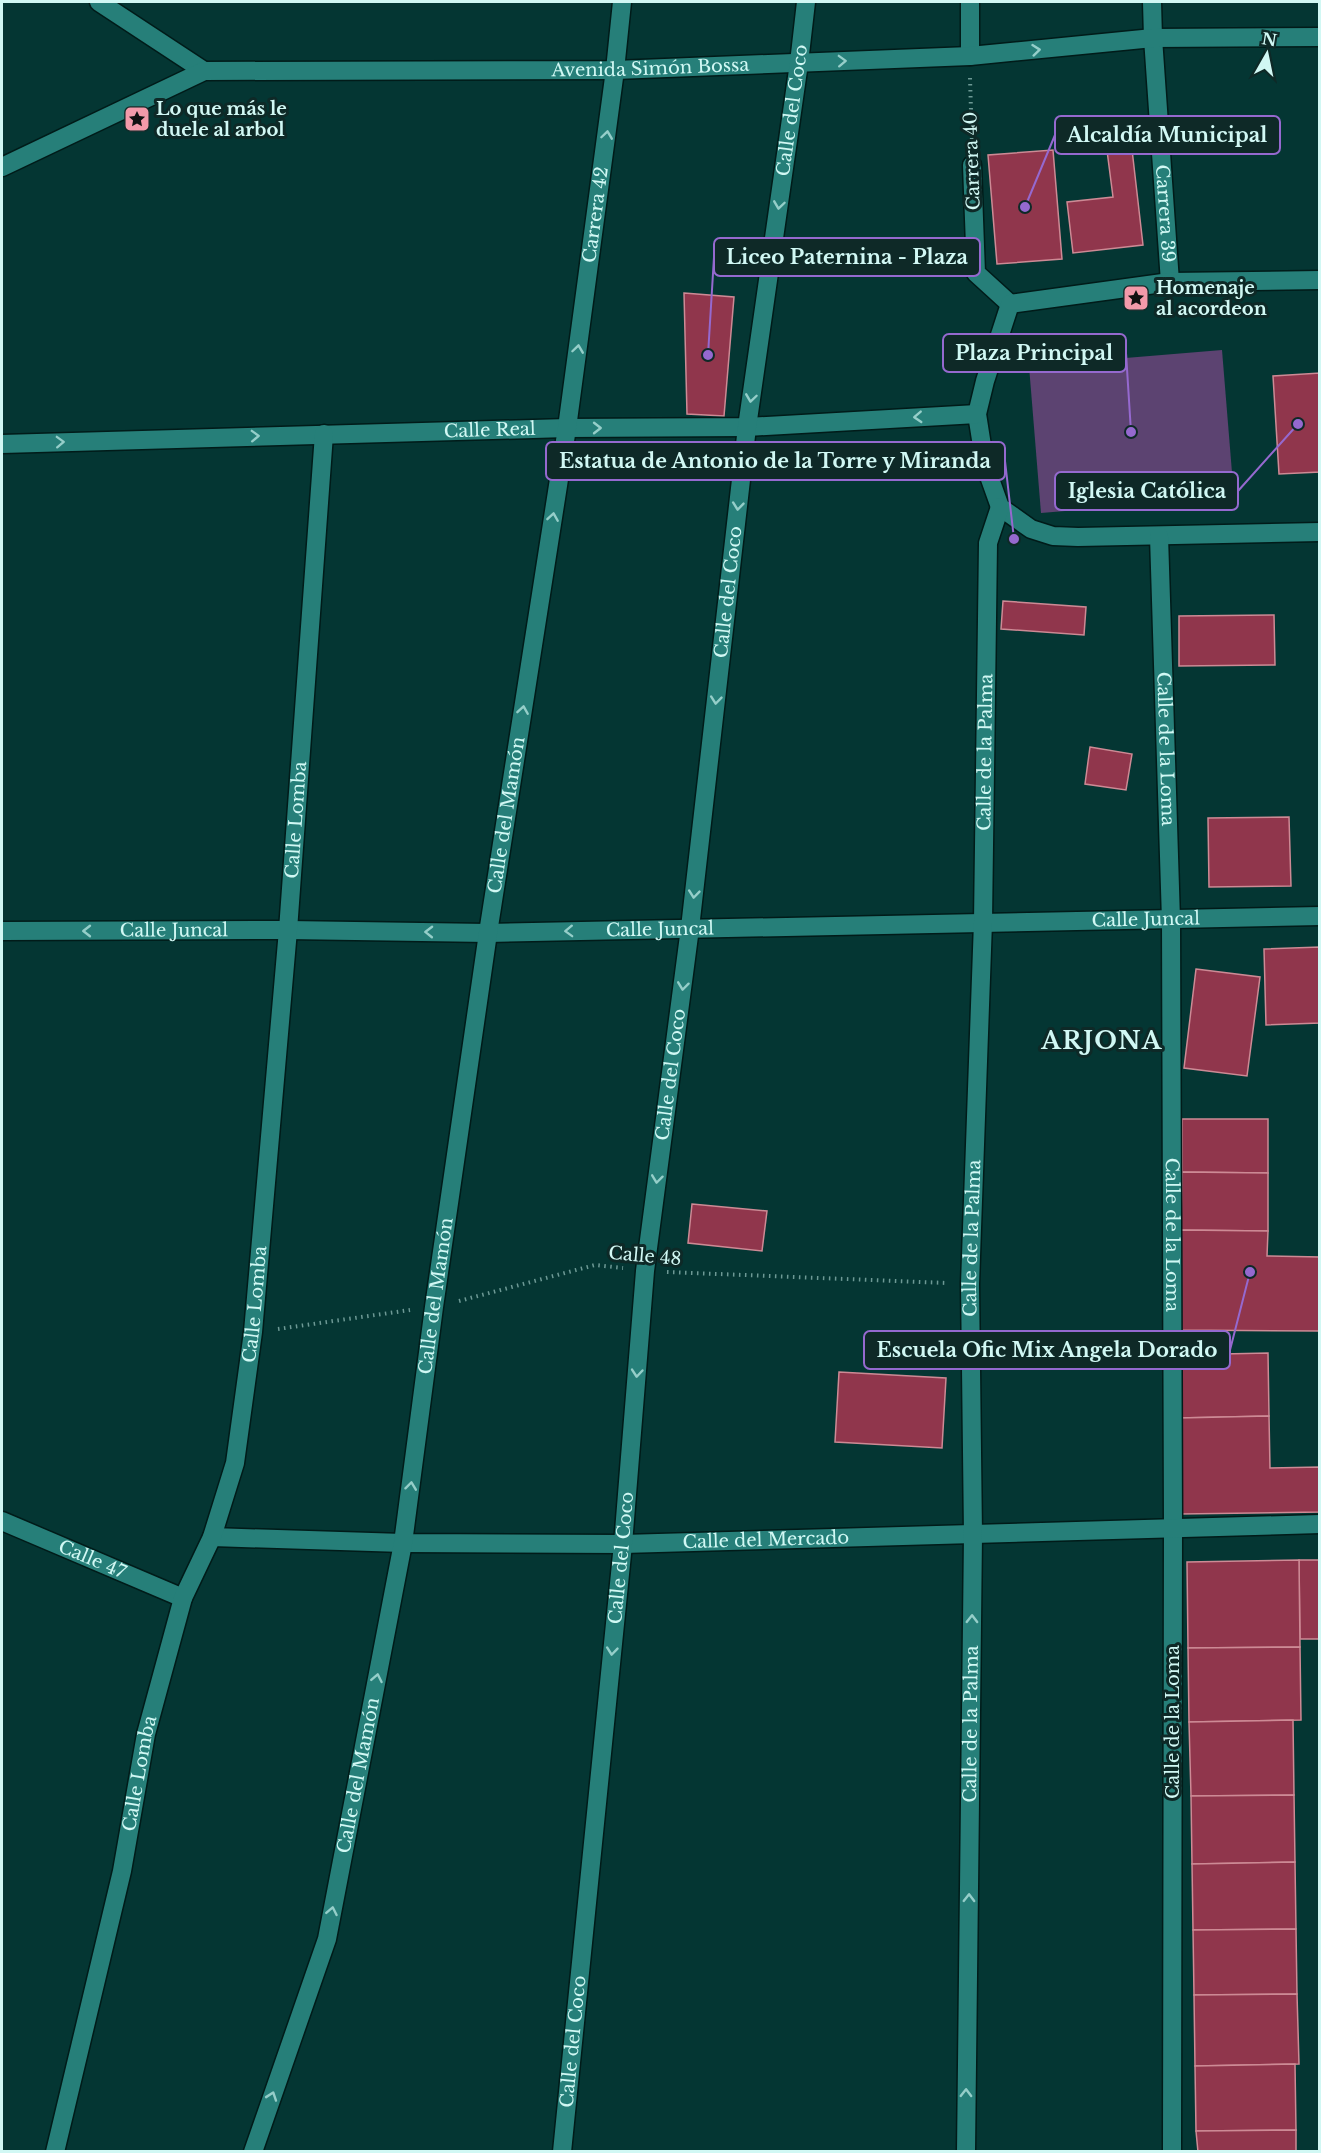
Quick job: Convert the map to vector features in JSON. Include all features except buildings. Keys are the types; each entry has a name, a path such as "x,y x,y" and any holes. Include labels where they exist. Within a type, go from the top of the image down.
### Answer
{"street":[{"path":"99,2 204,71"},
{"name":"Carrera 42","path":"567,428 622,2"},
{"name":"Calle del Coco","path":"562,2151 623,1544 645,1271 690,928 747,427 806,2"},
{"path":"970,2 970,56"},
{"name":"Carrera 39","path":"1152,2 1170,282"},
{"name":"Avenida Simón Bossa","path":"2,167 204,71 615,70 970,56 1153,38 1320,37"},
{"name":"Carrera 40","path":"972,165 976,273 1010,304"},
{"path":"1320,280 1170,282 1010,304 976,414 985,465 1000,507 1031,529 1053,536 1320,532"},
{"name":"Calle Real","path":"2,444 567,428 747,427 976,414"},
{"name":"Calle del Mamón","path":"253,2151 327,1940 403,1542 488,933 567,428"},
{"name":"Calle Lomba","path":"55,2151 122,1871 146,1734 183,1598 212,1537 235,1463 253,1332 288,930 324,434"},
{"name":"Calle de la Palma","path":"966,2151 973,1535 969,1284 982,922 987,543 1000,507"},
{"name":"Calle de la Loma","path":"1159,536 1171,920 1172,2151"},
{"name":"Calle Juncal","path":"2,931 288,930 488,933 1320,916"},
{"name":"Calle 47","path":"2,1521 183,1598"},
{"name":"Calle del Mercado","path":"212,1537 623,1544 1320,1524"}],"path":[{"name":"Carrera 40","path":"970,56 972,165"},
{"name":"Calle 48","path":"253,1332 434,1307 595,1265 645,1271 969,1284"}],"shaded area":[{"path":"1222,350 1234,497 1041,513 1029,366"}],"place":[{"name":"Lo que más le duele al arbol","path":"137,119"},
{"name":"Alcaldía Municipal","path":"1025,207"},
{"name":"Homenaje al acordeon","path":"1136,298"},
{"name":"Liceo Paternina - Plaza","path":"708,355"},
{"name":"Iglesia Católica","path":"1298,424"},
{"name":"Plaza Principal","path":"1131,432"},
{"name":"Estatua de Antonio de la Torre y Miranda","path":"1014,539"},
{"name":"Escuela Ofic Mix Angela Dorado","path":"1250,1272"}],"district":[{"name":"ARJONA","path":"1102,1040"}]}
